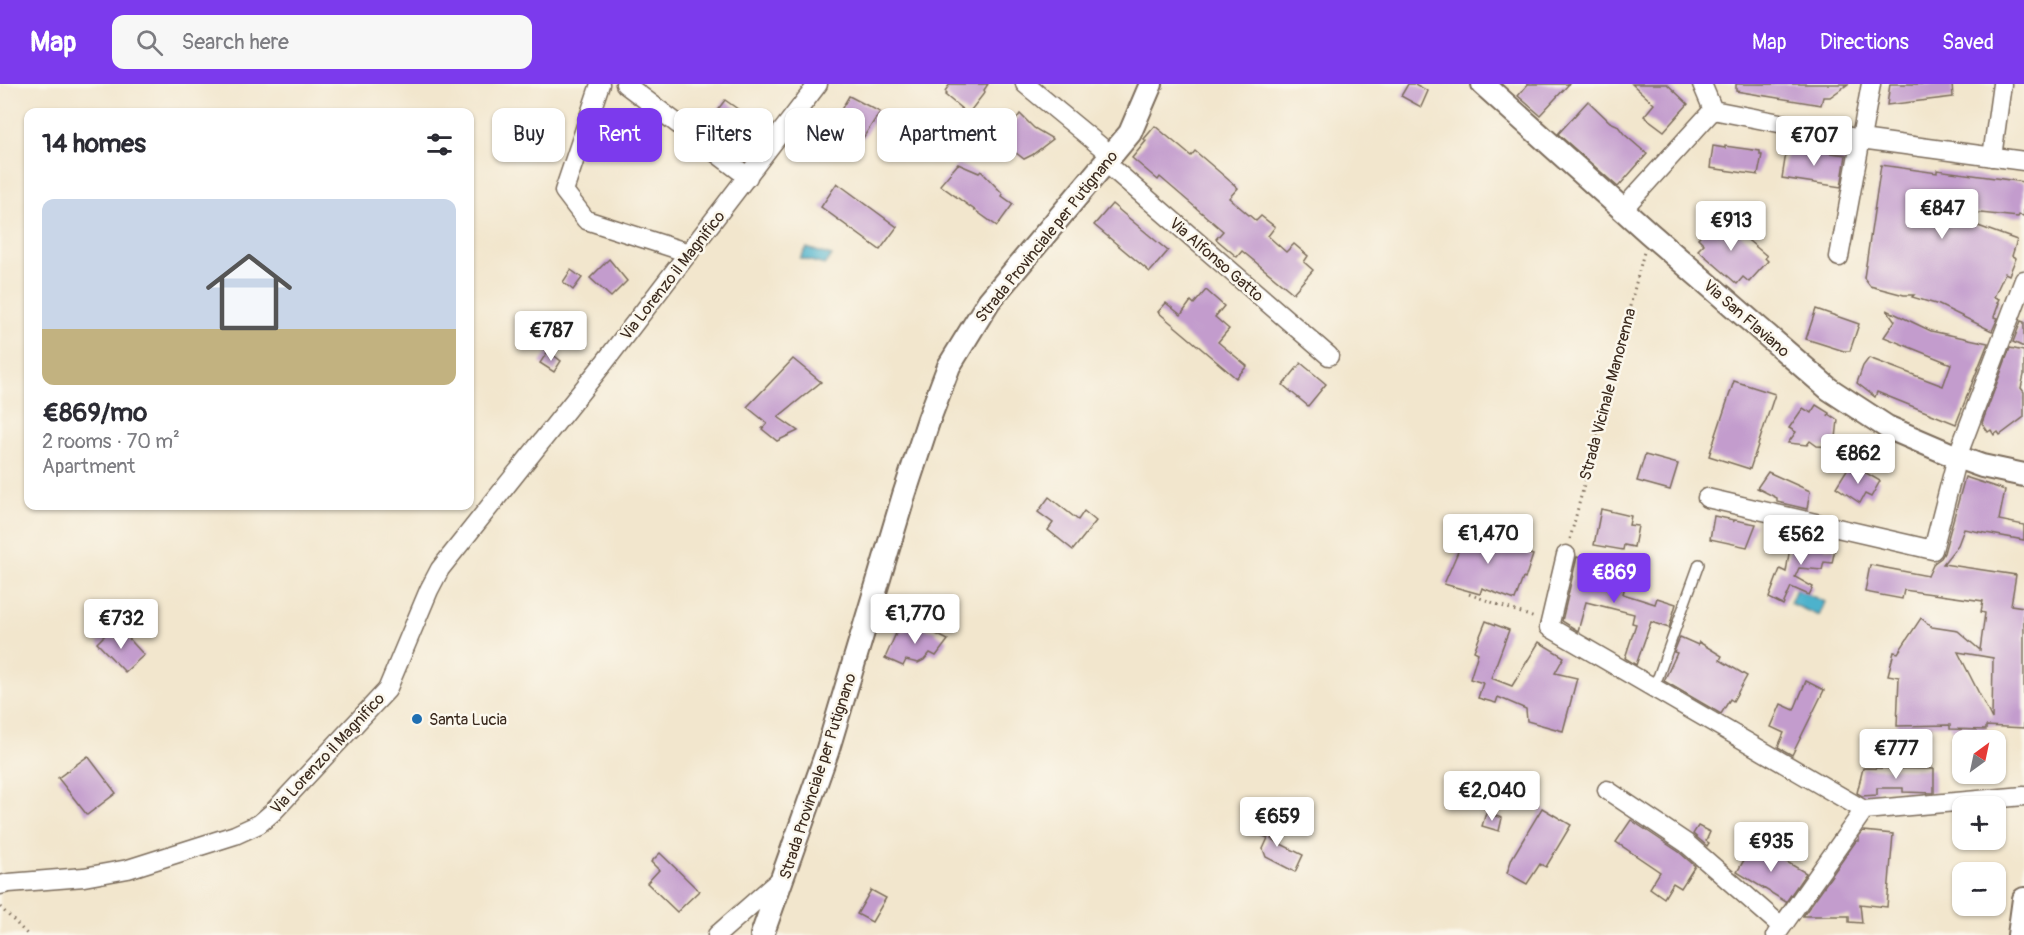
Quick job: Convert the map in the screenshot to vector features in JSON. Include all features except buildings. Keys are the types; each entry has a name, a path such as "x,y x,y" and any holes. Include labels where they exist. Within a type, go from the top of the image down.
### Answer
{"street":[{"path":"600,84 564,191 586,220 689,253"},
{"path":"625,84 748,177"},
{"name":"Via Lorenzo il Magnifico","path":"0,885 84,877 128,869 235,835 259,824 273,812 387,690 440,569 689,253 818,84"},
{"name":"Via Alfonso Gatto","path":"1025,84 1329,356"},
{"name":"Strada Provinciale per Putignano","path":"762,935 827,752 907,484 928,419 949,366 989,301 1130,133 1151,84"},
{"name":"Via San Flaviano","path":"1482,84 1622,210 1829,389 1887,427 1957,458 2024,475"},
{"path":"1701,84 1713,110"},
{"path":"1839,258 1871,84"},
{"path":"1992,157 2002,84"},
{"path":"1622,210 1713,110"},
{"path":"1713,110 1861,140 2024,161"},
{"path":"1707,498 1933,550 1957,458 2024,280"},
{"name":"Via San Flaviano","path":"1982,466 2024,489"},
{"path":"1566,555 1549,627 1864,810 2024,796"},
{"path":"1607,790 1686,843 1778,930 1823,871 1864,810"},
{"path":"717,935 785,875"},
{"path":"2019,935 2024,899"}],"lane":[{"path":"1651,686 1658,677 1699,564"}],"path":[{"name":"Strada Vicinale Manorenna","path":"1566,555 1649,233"},
{"path":"1469,594 1539,620 1549,627"},
{"path":"0,907 28,935"}],"water":[{"path":"807,248 832,256 824,265 800,258"},
{"path":"1796,589 1825,602 1819,616 1790,603"}],"place":[{"name":"Santa Lucia","path":"417,719"}]}
